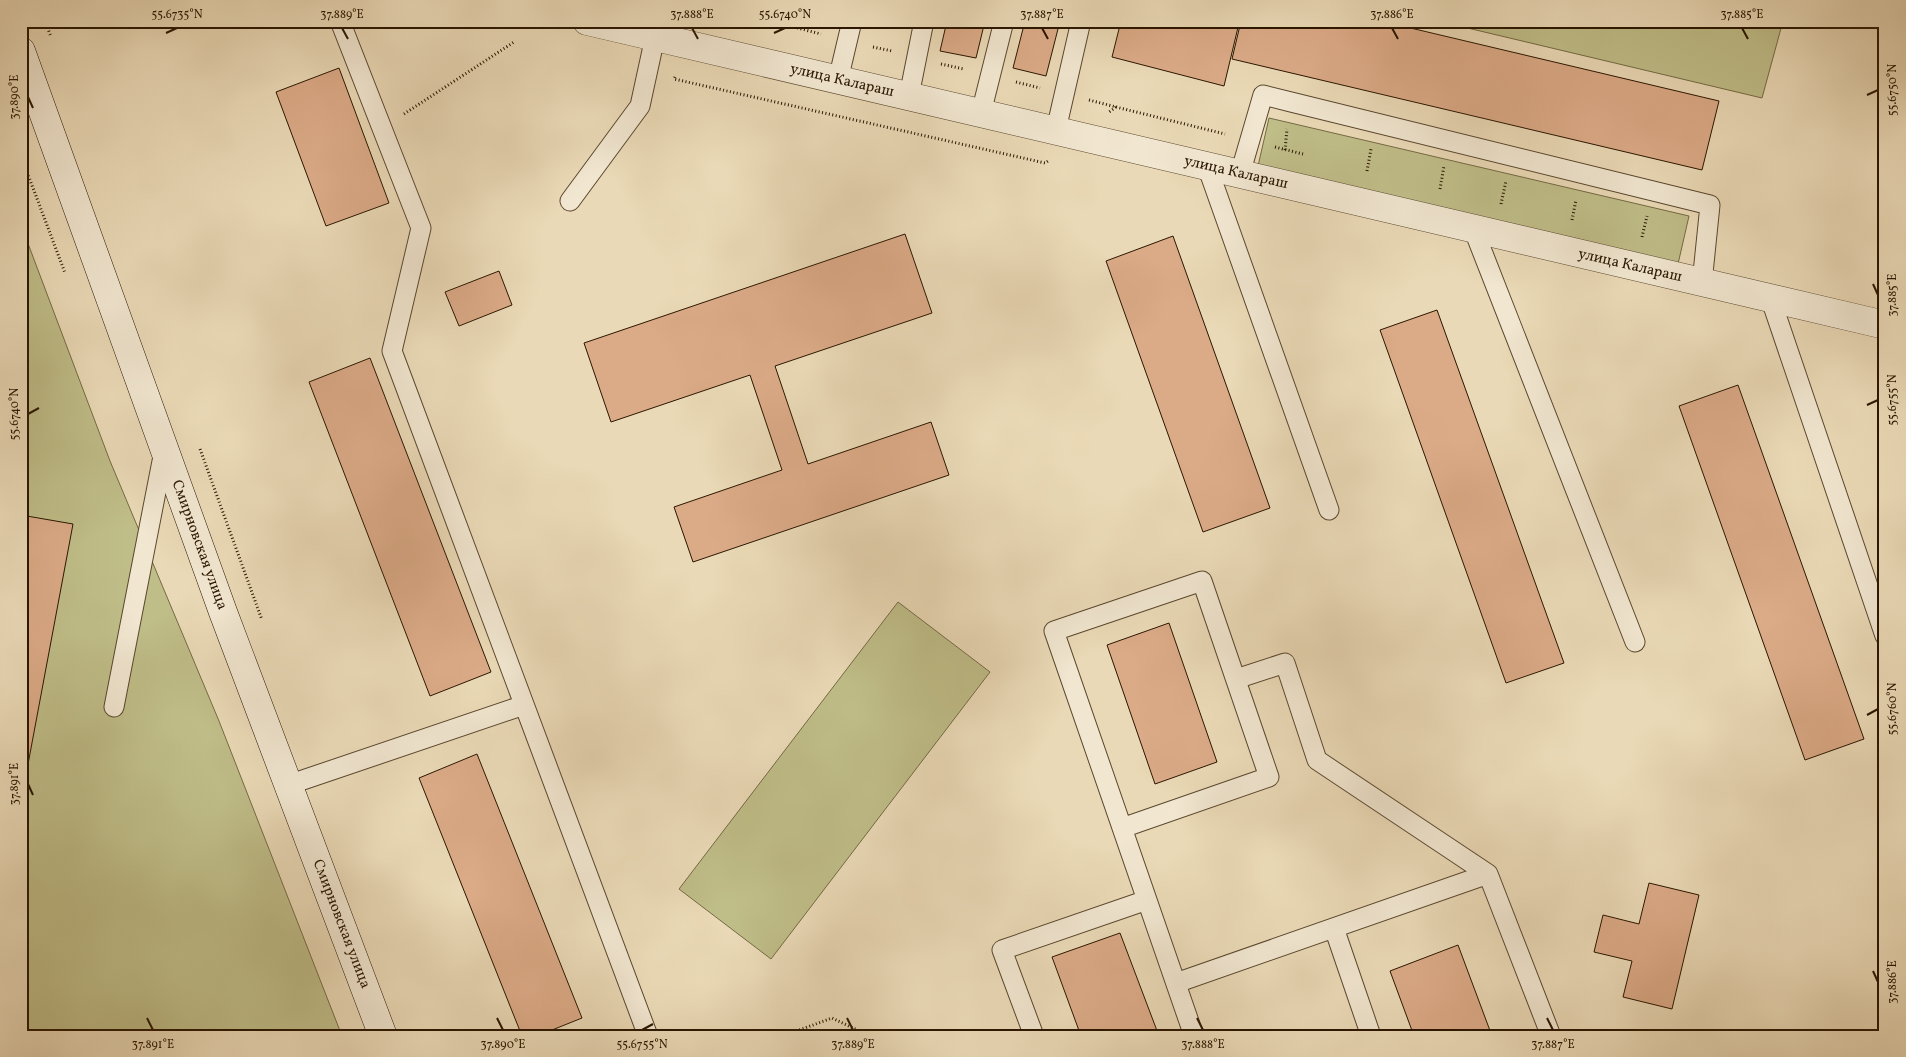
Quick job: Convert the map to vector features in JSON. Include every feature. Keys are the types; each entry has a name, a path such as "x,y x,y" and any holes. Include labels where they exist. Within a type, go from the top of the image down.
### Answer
{"street":[{"name":"улица Калараш","path":"587,21 640,30 838,80 1473,228 1771,300 1885,325"},
{"name":"Смирновская улица","path":"21,51 288,785 383,1036"}],"lane":[{"path":"340,21 421,228 392,351 648,1036"},
{"path":"838,80 852,21"},
{"path":"909,96 924,21"},
{"path":"981,113 1004,21"},
{"path":"1068,133 1064,94 1081,21"},
{"path":"570,201 640,106 640,30"},
{"path":"1240,174 1263,95 1272,97 1710,205 1702,283"},
{"path":"1207,166 1329,510"},
{"path":"1473,228 1635,642"},
{"path":"1771,300 1885,636"},
{"path":"114,707 165,450"},
{"path":"1122,828 1269,777 1202,581 1054,632 1194,1036"},
{"path":"1236,679 1285,663 1317,760 1488,874 1551,1036"},
{"path":"288,785 524,706"},
{"path":"1176,983 1488,874"},
{"path":"1034,1036 1002,950 1147,900"},
{"path":"1334,928 1371,1036"}],"path":[{"path":"45,21 52,40"},
{"path":"770,21 1116,107 1068,133"},
{"path":"382,129 514,42"},
{"path":"197,440 264,626"},
{"path":"782,1036 832,1018 870,1036"}],"shaded area":[{"path":"1438,21 1783,21 1762,98"},
{"path":"1269,118 1689,216 1678,264 1258,166"},
{"path":"21,225 110,461 219,721 342,1036 21,1036"},
{"path":"898,602 990,672 771,959 679,889"}],"building":[{"path":"947,21 985,21 976,58 940,51"},
{"path":"1025,21 1060,21 1046,76 1013,68"},
{"path":"1121,21 1239,23 1224,86 1112,57"},
{"path":"1241,21 1381,21 1719,101 1702,170 1232,59"},
{"path":"339,68 389,203 326,226 276,92"},
{"path":"905,234 932,313 775,366 808,464 931,422 949,475 693,562 674,507 782,470 750,375 611,422 584,343"},
{"path":"1173,236 1270,508 1203,532 1106,261"},
{"path":"499,271 512,305 459,326 445,292"},
{"path":"1437,310 1564,663 1506,683 1380,330"},
{"path":"370,358 491,672 430,696 309,382"},
{"path":"1738,385 1864,739 1805,760 1679,406"},
{"path":"21,515 73,524 23,791 21,791"},
{"path":"1169,623 1217,762 1155,784 1107,645"},
{"path":"477,754 582,1018 537,1036 522,1036 419,778"},
{"path":"1649,883 1699,895 1672,1009 1623,997 1632,961 1594,952 1603,915 1639,924"},
{"path":"1120,933 1159,1036 1081,1036 1052,957"},
{"path":"1458,945 1492,1036 1414,1036 1390,971"}]}
